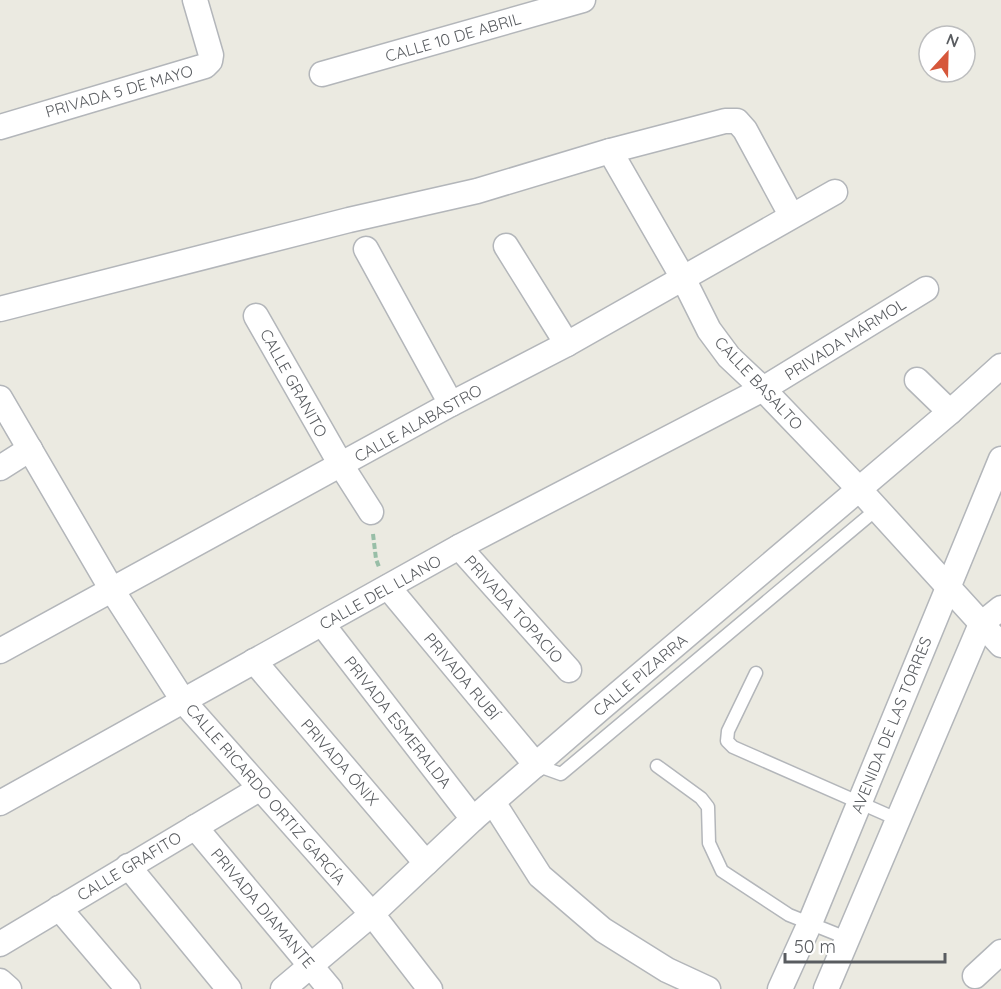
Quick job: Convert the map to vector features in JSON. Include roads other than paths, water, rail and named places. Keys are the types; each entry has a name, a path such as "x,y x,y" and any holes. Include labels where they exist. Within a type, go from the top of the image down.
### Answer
{"street":[{"name":"PRIVADA 5 DE MAYO","path":"0,127 205,66 210,61 211,55 195,0"},
{"name":"CALLE 10 DE ABRIL","path":"322,74 583,0"},
{"path":"0,309 349,220 477,191 610,151 725,121 738,121 745,130 791,215"},
{"name":"CALLE BASALTO","path":"610,151 683,278 709,330 729,357 859,489 1001,645"},
{"name":"CALLE ALABASTRO","path":"0,651 451,404 567,344 835,192"},
{"path":"506,246 567,344"},
{"path":"366,249 451,404"},
{"name":"PRIVADA MÁRMOL","path":"763,389 926,289"},
{"name":"CALLE GRANITO","path":"256,316 370,512"},
{"name":"CALLE PIZARRA","path":"283,989 372,914 473,819 536,765 785,569 859,489 1001,366"},
{"path":"917,380 950,412"},
{"name":"CALLE DEL LLANO","path":"0,803 323,625 459,547 763,389"},
{"name":"CALLE RICARDO ORTIZ GARCÍA","path":"0,398 112,590 184,702 372,914 430,989"},
{"path":"0,468 30,449"},
{"name":"AVENIDA DE LAS TORRES","path":"780,989 810,923 1001,459"},
{"name":"PRIVADA TOPACIO","path":"459,547 568,670"},
{"name":"PRIVADA RUBÍ","path":"388,587 536,765"},
{"path":"826,989 981,624 1001,608"},
{"name":"PRIVADA ESMERALDA","path":"323,625 473,819"},
{"name":"PRIVADA ÓNIX","path":"254,661 426,863"},
{"name":"CALLE GRAFITO","path":"0,944 259,789"},
{"path":"493,802 540,876 603,930 667,970 708,989"},
{"name":"PRIVADA DIAMANTE","path":"195,827 330,989"},
{"path":"129,866 229,989"},
{"path":"59,908 128,989"},
{"path":"975,976 1001,952"},
{"path":"0,981 9,989"}],"lane":[{"path":"785,569 877,509"},
{"path":"756,673 728,731 727,741 733,747 899,820"},
{"path":"657,766 701,798 708,807 709,843 722,871 789,915 849,939"}]}
